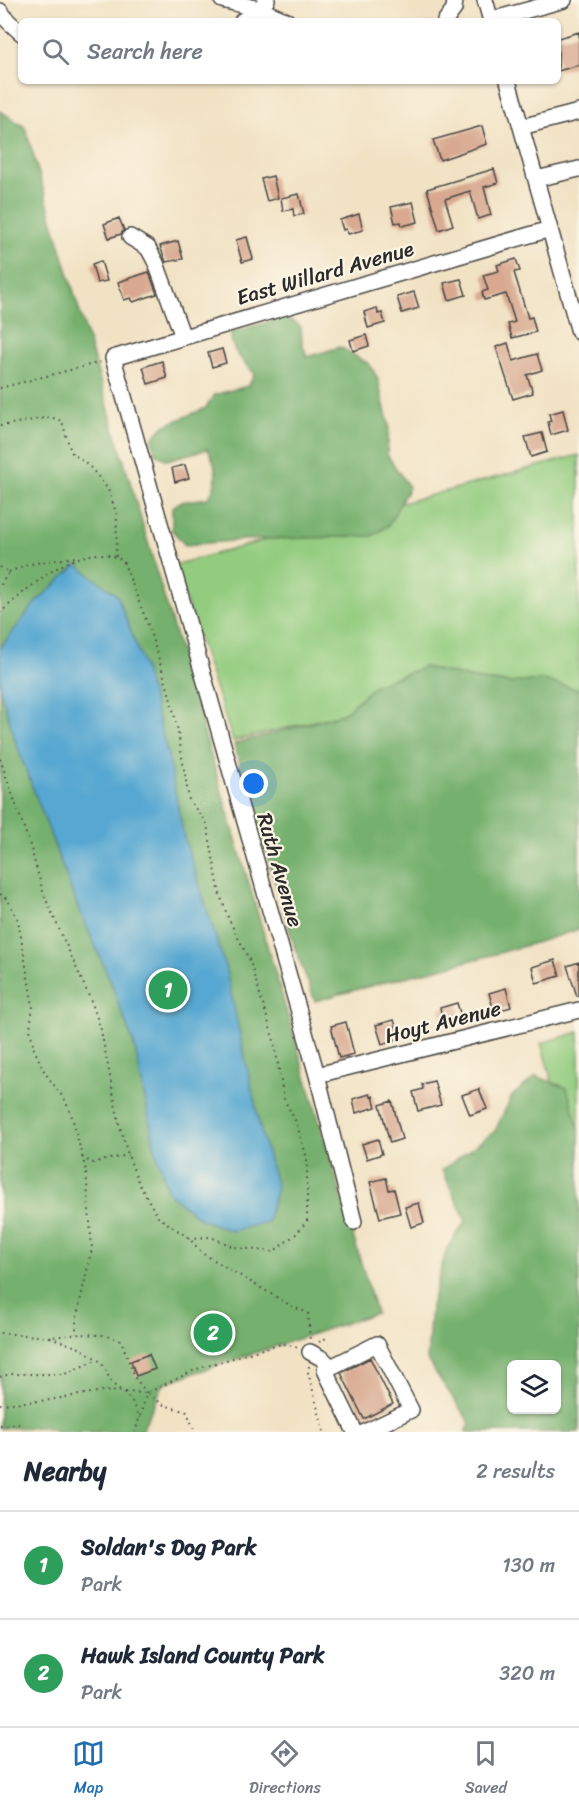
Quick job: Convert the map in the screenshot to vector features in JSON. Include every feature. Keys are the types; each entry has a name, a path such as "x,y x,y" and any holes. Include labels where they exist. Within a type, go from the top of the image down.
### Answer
{"street":[{"path":"222,0 262,3 283,18"},
{"path":"448,18 454,9 455,0"},
{"path":"485,0 490,18"},
{"path":"501,18 564,0"},
{"path":"245,18 262,3"},
{"path":"0,11 18,30"},
{"path":"509,84 579,332"},
{"path":"521,127 579,112"},
{"path":"536,179 579,169"},
{"name":"East Willard Avenue","path":"112,358 550,229"},
{"path":"130,237 148,248 156,263 183,337"},
{"name":"Ruth Avenue","path":"112,358 317,1075 354,1222"},
{"name":"Hoyt Avenue","path":"317,1075 579,1010"},
{"path":"355,1432 326,1370 377,1344 411,1410 365,1432"},
{"path":"310,1352 323,1359 331,1367"}],"path":[{"path":"0,388 112,358"},
{"path":"0,426 50,417 62,422 71,452 91,468 108,489 117,515 116,556"},
{"path":"0,586 9,572 29,564 98,553 116,556 123,561 156,648 177,726 189,801 207,824 219,895 250,961 274,1041 284,1099 296,1122 307,1158 307,1221 296,1234 273,1252 234,1247 212,1237 189,1238"},
{"path":"0,613 41,578 79,557"},
{"path":"0,567 9,572"},
{"path":"0,759 29,842 44,895 92,1003 101,1030 119,1123 139,1184 158,1217 189,1238 202,1252 293,1307 308,1313 310,1352 308,1372 324,1432"},
{"path":"0,894 6,898 18,920 33,1006 30,1029 34,1049 45,1073 65,1100 72,1117 86,1171 92,1248 76,1320 76,1334"},
{"path":"86,1171 92,1163 128,1155"},
{"path":"82,1157 92,1163"},
{"path":"0,1333 50,1336 102,1335 121,1340 135,1378 147,1393 152,1399 164,1405 187,1412 195,1432"},
{"path":"50,1336 82,1349 97,1359 112,1383 131,1400 140,1418"},
{"path":"0,1404 50,1400 102,1391 147,1393 197,1370 274,1344 286,1344 310,1352"},
{"path":"0,1377 10,1374 65,1374 97,1359"},
{"path":"135,1432 147,1393"},
{"path":"0,1425 19,1424"}],"green space":[{"path":"0,111 25,127 376,1313 164,1383 141,1432 59,1432 44,1427 0,1428"},
{"path":"280,319 293,321 301,327 302,343 307,357 340,347 369,364 377,377 389,425 387,455 409,487 388,526 372,536 243,540 185,545 172,530 172,507 180,502 208,498 216,480 213,462 208,449 167,460 155,453 152,439 164,426 206,408 214,395 248,386 255,374 235,350 231,332"},
{"path":"579,455 579,690 543,680 511,683 479,680 424,667 375,685 343,714 233,741 174,565"},
{"path":"424,667 479,680 511,683 543,680 579,690 579,929 514,949 315,1001 295,948 234,744 343,714 375,685"},
{"path":"579,1032 579,1138 569,1140 541,1043"},
{"path":"536,1076 567,1088 579,1130 579,1432 466,1432 470,1423 427,1360 431,1306 447,1248 466,1221 442,1170 495,1131 512,1096"}],"water":[{"path":"77,565 117,595 141,658 167,751 184,837 225,966 262,1136 277,1187 267,1222 232,1231 200,1219 168,1192 155,1149 135,1048 111,982 77,905 17,746 0,689 0,648 36,602"}],"building":[{"path":"579,32 579,65 561,70 561,37"},
{"path":"482,126 487,144 440,160 433,140"},
{"path":"494,169 498,183 484,187 491,215 478,219 470,191 445,199 453,225 439,230 427,189"},
{"path":"273,176 278,198 267,201 261,179"},
{"path":"299,194 304,214 294,216 293,209 283,211 281,198"},
{"path":"413,202 418,222 402,226 401,222 395,223 391,207"},
{"path":"359,214 363,230 348,234 346,229 343,230 340,220"},
{"path":"119,218 124,230 121,234 109,238 104,224"},
{"path":"247,237 253,259 242,262 236,240"},
{"path":"178,241 183,259 166,262 160,246"},
{"path":"516,259 520,271 514,272 528,318 532,317 536,332 512,338 508,324 515,322 506,294 484,300 482,292 488,290 483,275 499,271 497,265"},
{"path":"101,261 107,281 97,283 92,264"},
{"path":"149,272 157,294 133,302 131,298 124,300 118,282"},
{"path":"461,279 466,295 449,300 444,283"},
{"path":"414,292 419,308 402,313 397,297"},
{"path":"377,308 378,314 382,313 385,323 368,328 364,312"},
{"path":"366,335 369,346 353,351 350,340"},
{"path":"508,343 513,361 537,354 542,370 527,375 533,393 513,399 496,347"},
{"path":"222,349 226,363 212,367 208,353"},
{"path":"162,361 167,378 148,384 143,367"},
{"path":"563,410 568,430 551,435 549,414"},
{"path":"542,433 547,452 531,457 525,437"},
{"path":"185,465 189,478 175,482 172,468"},
{"path":"555,960 560,976 536,983 532,967"},
{"path":"579,962 579,996 577,996 567,966"},
{"path":"506,988 511,1007 494,1012 489,993"},
{"path":"457,1003 462,1019 444,1024 440,1008"},
{"path":"394,1020 400,1038 382,1044 376,1025"},
{"path":"346,1022 354,1054 339,1058 331,1026"},
{"path":"434,1081 441,1105 418,1111 413,1092 423,1089 422,1084"},
{"path":"479,1089 487,1109 470,1115 462,1095"},
{"path":"370,1094 371,1097 373,1096 376,1107 356,1113 353,1099"},
{"path":"392,1101 402,1139 390,1143 380,1105"},
{"path":"378,1139 382,1154 367,1159 362,1144"},
{"path":"386,1178 389,1190 394,1189 400,1213 380,1218 370,1182"},
{"path":"419,1203 424,1223 411,1227 405,1207"},
{"path":"149,1354 155,1369 136,1376 131,1361"},
{"path":"370,1358 393,1404 364,1419 341,1373"}],"place":[{"name":"Soldan's Dog Park","path":"168,990"},
{"name":"Hawk Island County Park","path":"213,1333"}]}
